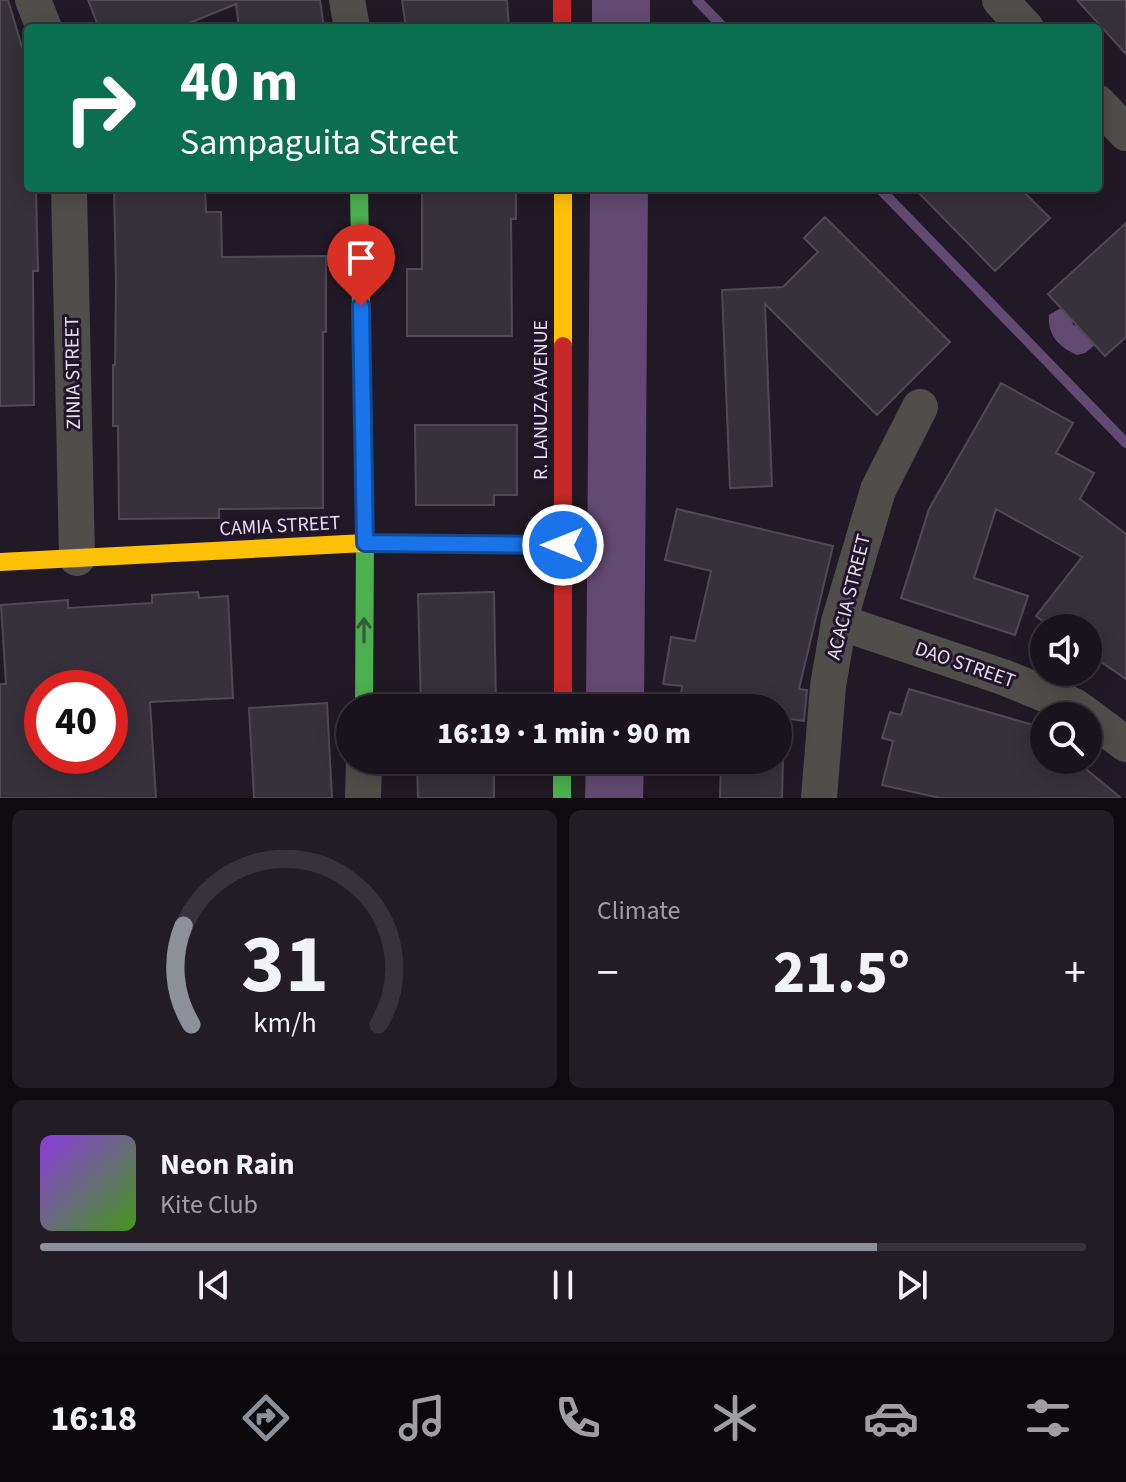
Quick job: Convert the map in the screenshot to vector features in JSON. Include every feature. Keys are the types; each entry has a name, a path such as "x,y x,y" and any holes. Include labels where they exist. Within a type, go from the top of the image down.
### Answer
{"street":[{"path":"33,0 42,24"},
{"path":"347,0 351,24"},
{"path":"562,0 562,24"},
{"path":"1000,0 1022,24"},
{"path":"1102,107 1126,133"},
{"name":"ZINIA STREET","path":"69,192 77,558"},
{"path":"359,192 365,543 364,694"},
{"name":"R. LANUZA AVENUE","path":"563,192 563,694"},
{"name":"ACACIA STREET","path":"819,798 828,686 839,622 878,490 920,407"},
{"name":"CAMIA STREET","path":"0,562 365,543 563,545"},
{"name":"DAO STREET","path":"839,622 1003,677 1064,702"},
{"name":"DAO STREET","path":"1102,726 1126,744"},
{"path":"363,798 364,774"},
{"path":"562,774 562,798"}],"shaded area":[{"path":"1059,309 1070,313 1073,325 1078,326 1095,345 1085,353 1077,355 1071,352 1052,334 1049,315"}],"building":[{"path":"0,0 8,0 24,54 24,192 36,192 38,271 33,271 34,405 0,406"},
{"path":"88,0 320,0 323,24 238,24 236,4 187,24 97,24"},
{"path":"402,0 507,0 509,24 405,24"},
{"path":"1077,0 1126,0 1126,54 1102,24"},
{"path":"114,192 205,192 206,212 221,212 222,257 326,256 323,508 219,509 219,518 119,519 118,426 113,426"},
{"path":"422,192 516,192 516,219 511,219 512,336 407,336 407,269 422,269"},
{"path":"918,192 1024,192 1050,218 995,271"},
{"path":"825,217 950,342 877,415 765,304 772,486 730,488 722,290 783,287 818,252 804,238"},
{"path":"1126,223 1126,337 1105,356 1048,294"},
{"path":"1001,383 1073,423 1056,453 1094,473 1080,499 1126,534 1126,679 1102,663 1102,614 1038,614 1082,557 996,509 974,578 1028,596 1015,635 901,598 929,509"},
{"path":"415,425 517,425 517,495 494,495 494,505 416,505"},
{"path":"677,509 833,546 799,689 807,690 804,721 792,719 792,694 681,694 682,686 663,684 671,637 695,641 711,571 665,560"},
{"path":"198,592 199,598 228,596 233,698 150,702 156,798 0,798 0,684 6,684 1,605 68,600 68,608 152,603 152,595"},
{"path":"494,592 496,694 421,694 418,594"},
{"path":"909,689 1030,724 1030,774 1092,774 1121,798 940,798 882,785 893,741 882,738 890,712 901,715"},
{"path":"327,703 332,798 254,798 249,708"},
{"path":"417,774 494,774 494,798 418,798"},
{"path":"721,774 783,774 782,798 720,798"}],"waterway":[{"path":"621,0 621,24"},
{"path":"697,0 720,24"},
{"path":"615,694 619,192"},
{"path":"883,192 1126,443"},
{"path":"614,798 615,774"}],"traffic: fast":[{"path":"359,192 365,543 364,694"},
{"path":"562,774 562,798"}],"traffic: slow":[{"path":"563,192 563,346"},
{"path":"0,562 365,543 563,545"}],"traffic: jam":[{"path":"562,0 562,24"},
{"path":"563,346 563,694"}],"route":[{"path":"361,306 365,543 563,545"}]}
